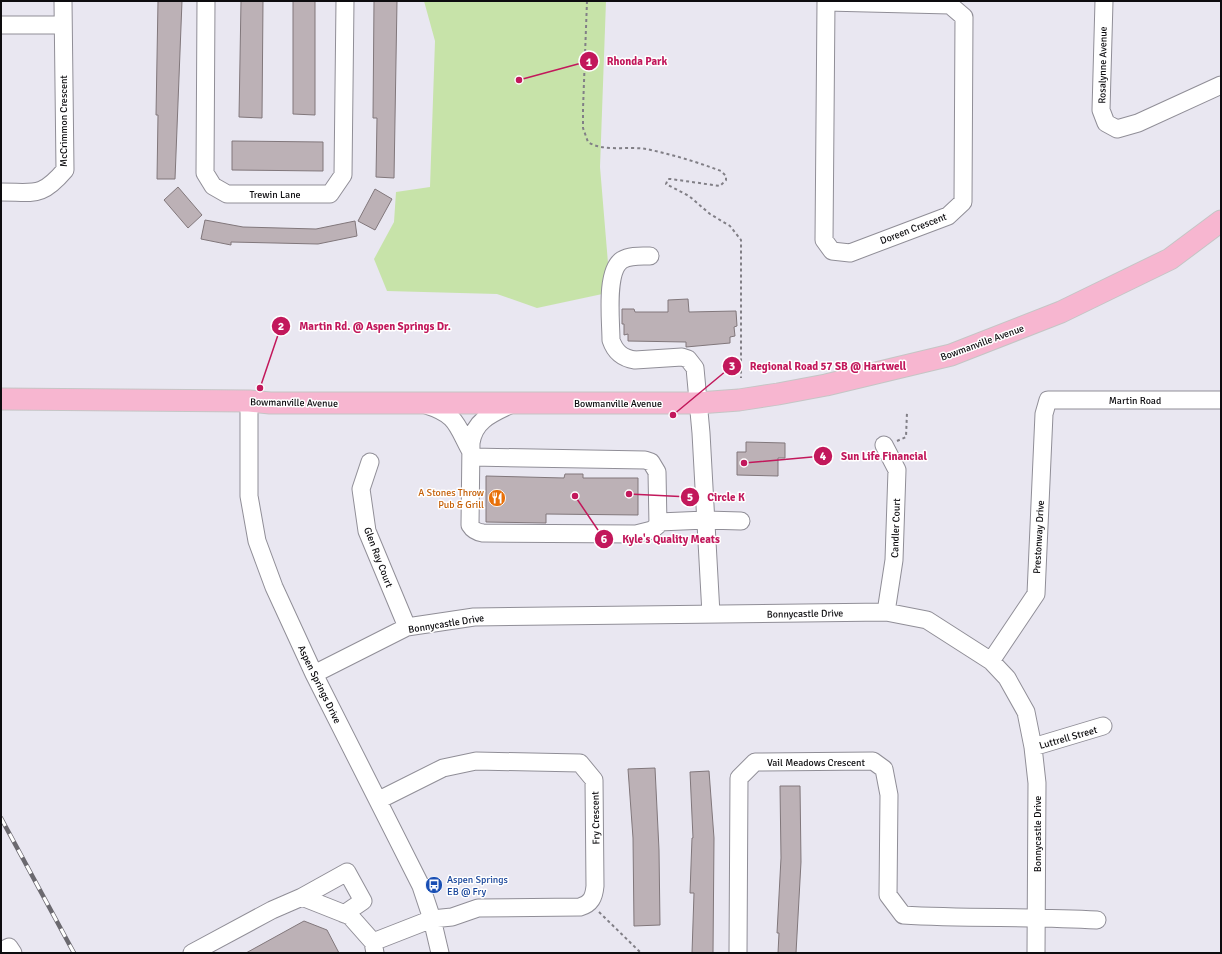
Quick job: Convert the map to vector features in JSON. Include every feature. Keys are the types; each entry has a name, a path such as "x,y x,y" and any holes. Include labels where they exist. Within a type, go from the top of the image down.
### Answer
{"main road":[{"name":"Bowmanville Avenue","path":"1,399 423,404 698,403 739,400 826,385 951,355 1061,312 1170,258 1221,221"}],"street":[{"name":"McCrimmon Crescent","path":"1,192 39,192 51,186 65,170 62,25 63,1"},
{"name":"Trewin Lane","path":"206,1 205,173 213,186 227,194 330,194 343,175 345,1"},
{"name":"Rosalynne Avenue","path":"1104,1 1101,110 1106,123 1117,129 1138,123 1221,85"},
{"name":"Doreen Crescent","path":"826,2 950,5 964,17 963,202 948,216 850,253 832,251 824,240 826,2"},
{"path":"1,25 62,25"},
{"path":"650,256 636,256 622,260 613,273 611,340 614,348 620,355 635,360 678,356 688,359 695,368 711,614"},
{"name":"Martin Road","path":"1048,400 1221,400"},
{"name":"Prestonway Drive","path":"991,661 1036,594 1044,414 1048,400"},
{"name":"Aspen Springs Drive","path":"249,401 249,496 257,541 274,587 314,674 379,800 421,886 432,919 440,953"},
{"path":"423,404 442,411 454,420 471,454"},
{"path":"471,454 645,460 651,462 657,472 659,522 655,528 636,534 477,533 470,525 471,454 472,437 476,427 494,412 512,404"},
{"name":"Candler Court","path":"884,446 897,470 894,560 886,612"},
{"name":"Glen Ray Court","path":"370,462 361,489 367,531 407,627"},
{"path":"659,522 706,520 741,521"},
{"name":"Bonnycastle Drive","path":"314,674 407,627 474,617 886,612 927,620 991,661 1008,678 1026,712 1033,747 1037,783 1036,953"},
{"name":"Luttrell Street","path":"1033,747 1103,726"},
{"name":"Fry Crescent","path":"379,800 443,768 476,761 580,763 594,780 595,886 594,894 586,905 572,907 478,908 452,917 432,919"},
{"name":"Vail Meadows Crescent","path":"738,953 739,778 755,762 874,762 884,769 889,795 888,895 903,915 934,917 1037,917"},
{"path":"192,953 272,910 302,897 347,872 363,901 344,914"},
{"path":"302,897 350,916 374,948 432,919"},
{"path":"1037,917 1096,920"},
{"path":"1,951 9,947 13,953"}],"path":[{"path":"587,1 583,128 588,142 597,146 644,149 657,152 721,171 726,176 726,180 720,186 671,179 668,179 666,184 689,196 710,214 730,226 739,234 741,240 741,378"},
{"path":"884,446 906,437 907,412"},
{"path":"598,912 641,953"}],"green space":[{"path":"424,1 606,1 600,167 608,263 607,293 537,308 497,294 387,291 374,259 394,222 396,192 430,187 435,41"}],"building":[{"path":"158,1 182,1 175,179 157,179 158,115 156,115"},
{"path":"241,1 263,1 262,118 239,117"},
{"path":"293,1 315,1 315,115 293,114"},
{"path":"374,1 397,1 394,178 376,177 377,118 373,118"},
{"path":"232,141 323,142 323,171 232,170"},
{"path":"178,187 202,215 188,228 164,200"},
{"path":"375,189 392,199 375,230 358,221"},
{"path":"205,220 243,227 316,229 355,221 357,236 318,244 231,242 231,245 201,239"},
{"path":"688,299 689,312 736,311 737,326 734,327 735,336 730,337 730,343 686,347 686,342 628,341 628,334 624,335 622,309 634,309 635,312 668,312 668,300"},
{"path":"746,442 785,443 785,458 778,458 778,476 737,475 737,452 746,452"},
{"path":"565,474 583,474 583,478 638,478 638,515 546,514 546,523 486,522 486,476 564,478"},
{"path":"655,768 659,850 660,925 634,926 633,838 628,769"},
{"path":"709,771 714,838 713,953 692,953 694,893 690,893 693,838 690,772"},
{"path":"780,786 800,786 801,862 796,953 778,953 779,933 777,933 781,858"},
{"path":"304,921 327,930 339,953 246,953"}],"railway":[{"path":"1,818 74,953"}],"place":[{"name":"Rhonda Park","path":"519,80"},
{"name":"Martin Rd. @ Aspen Springs Dr.","path":"260,388"},
{"name":"Regional Road 57 SB @ Hartwell","path":"673,415"},
{"name":"Sun Life Financial","path":"744,463"},
{"name":"Circle K","path":"629,494"},
{"name":"Kyle's Quality Meats","path":"575,496"},
{"name":"A Stones Throw Pub & Grill","path":"497,498"},
{"name":"Aspen Springs EB @ Fry","path":"434,885"}]}
